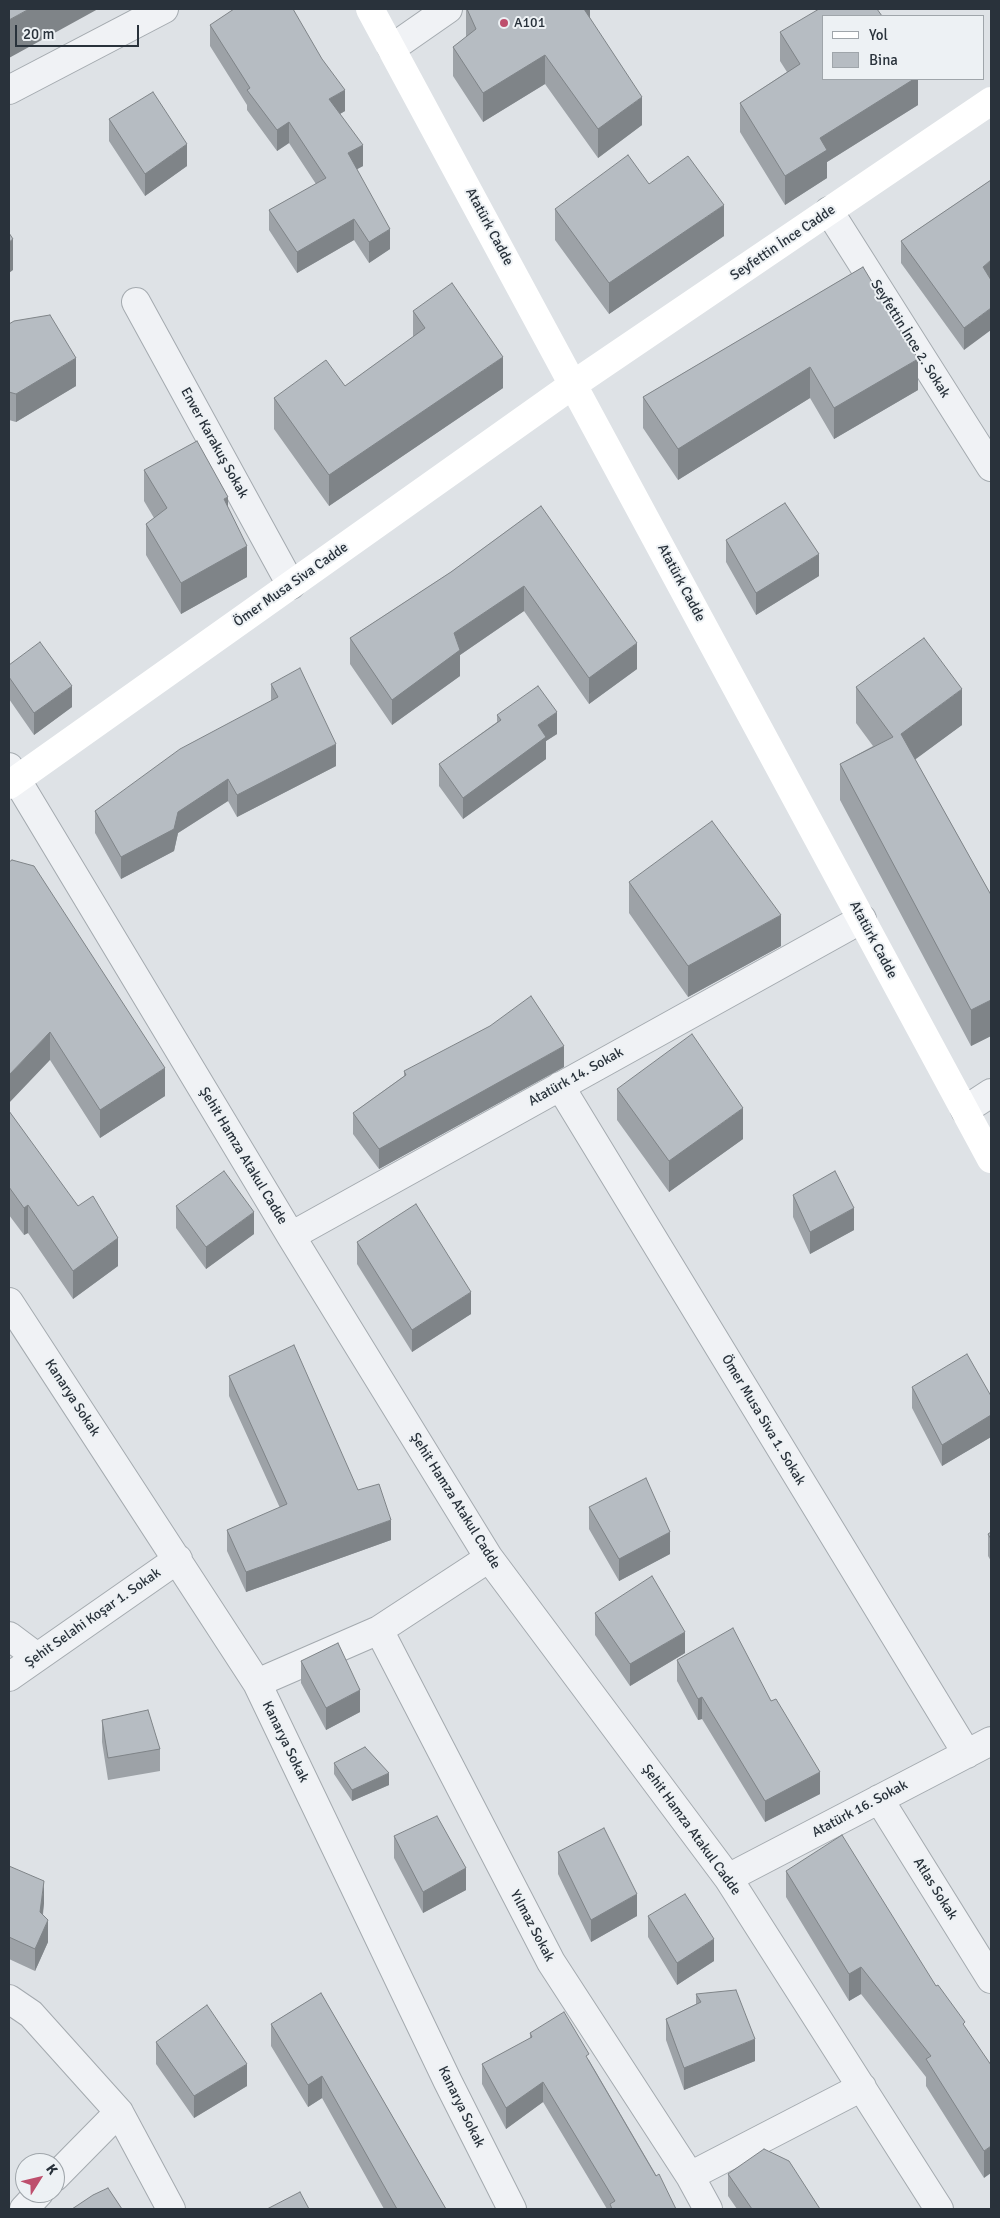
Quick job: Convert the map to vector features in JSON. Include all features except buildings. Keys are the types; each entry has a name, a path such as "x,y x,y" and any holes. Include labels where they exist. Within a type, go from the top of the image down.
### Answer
{"main road":[{"name":"Atatürk Cadde","path":"370,9 991,1158"},
{"name":"Seyfettin İnce Cadde","path":"574,384 991,101"},
{"name":"Ömer Musa Siva Cadde","path":"11,778 292,585 574,384"}],"street":[{"path":"9,90 164,9"},
{"path":"392,48 448,9"},
{"name":"Seyfettin İnce 2. Sokak","path":"829,211 991,467"},
{"name":"Enver Karakuş Sokak","path":"136,302 292,585"},
{"name":"Şehit Hamza Atakul Cadde","path":"11,778 490,1558 728,1878 939,2209"},
{"name":"Atatürk 14. Sokak","path":"291,1236 862,919"},
{"name":"Ömer Musa Siva 1. Sokak","path":"560,1086 967,1754"},
{"path":"965,1110 991,1093"},
{"name":"Kanarya Sokak","path":"9,1302 257,1683 448,2082 512,2209"},
{"path":"257,1683 378,1630 490,1558"},
{"name":"Şehit Selahi Koşar 1. Sokak","path":"9,1677 178,1559"},
{"name":"Yılmaz Sokak","path":"378,1630 550,1962 690,2176 708,2209"},
{"path":"9,1636 36,1657"},
{"name":"Atatürk 16. Sokak","path":"728,1878 991,1741"},
{"name":"Atlas Sokak","path":"879,1799 991,1979"},
{"path":"9,1999 31,2014 119,2112 171,2209"},
{"path":"690,2176 862,2087"},
{"path":"65,2167 119,2112"}],"place":[{"name":"A101","path":"504,23"}]}
